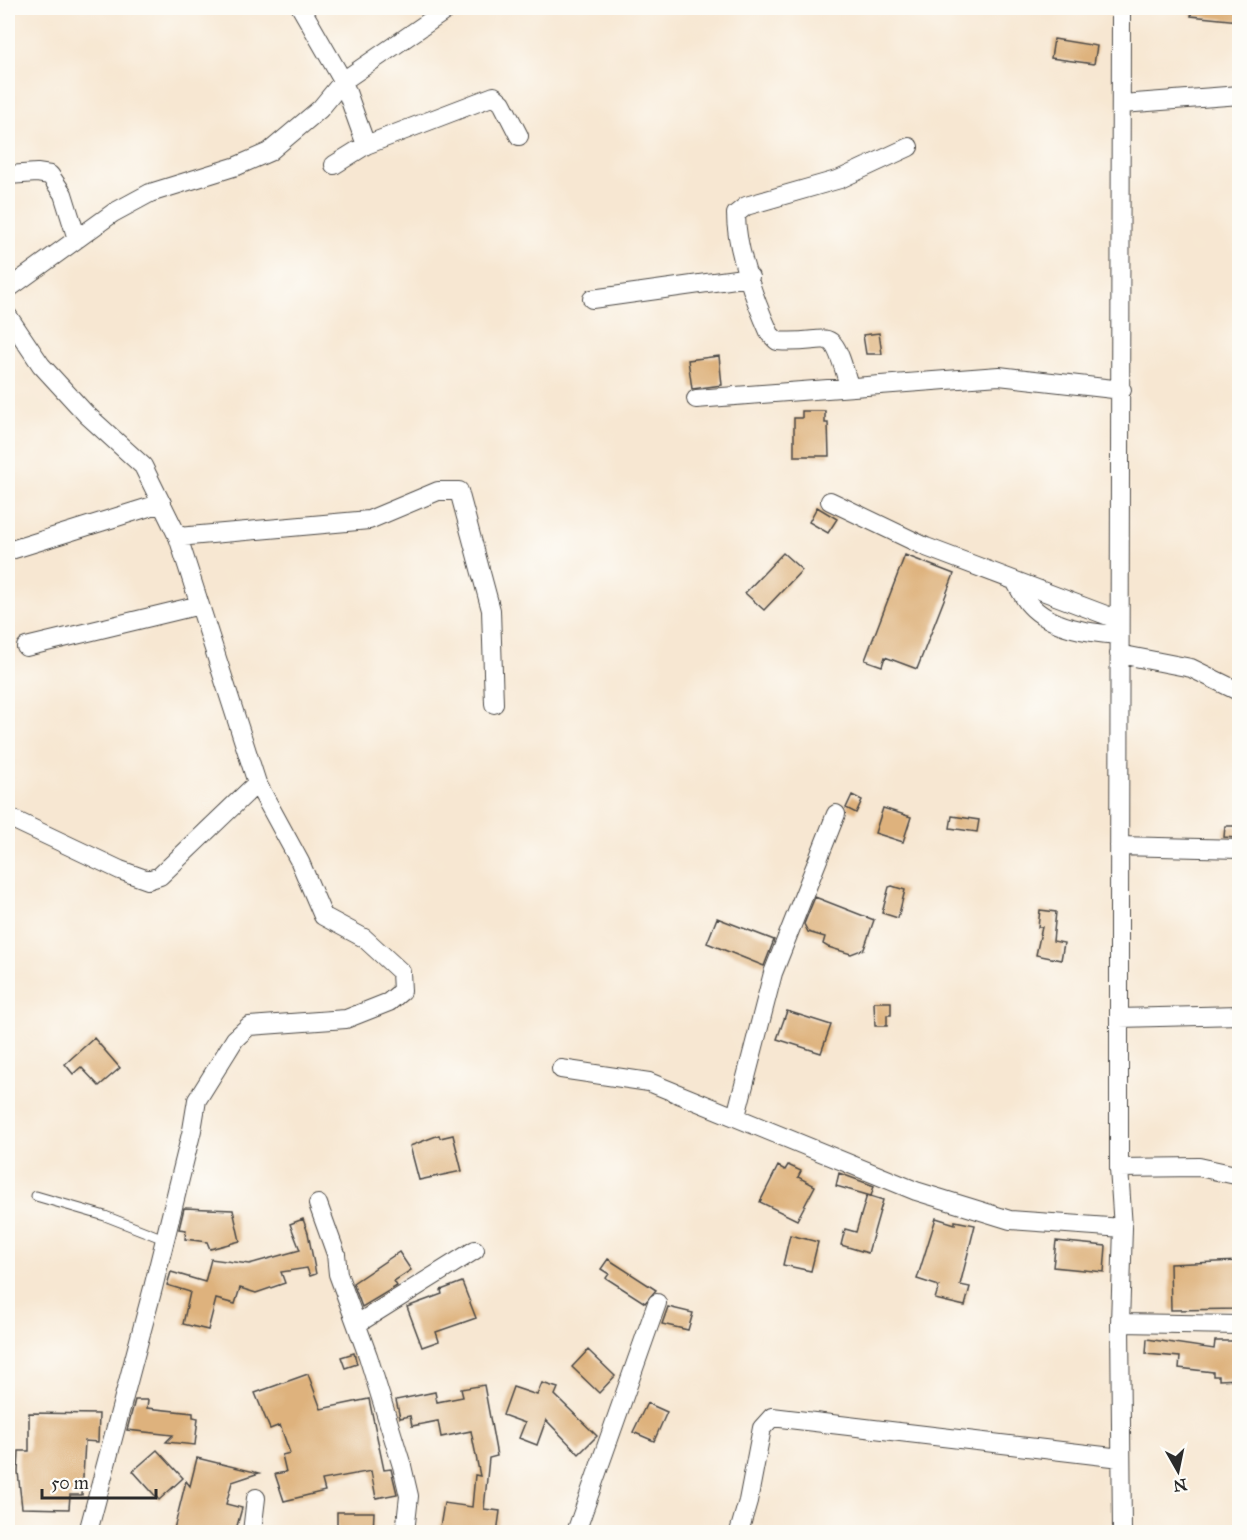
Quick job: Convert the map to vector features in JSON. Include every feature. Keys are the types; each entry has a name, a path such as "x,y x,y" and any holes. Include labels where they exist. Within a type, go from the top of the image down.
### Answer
{"street":[{"path":"301,8 343,81 366,145"},
{"path":"8,289 113,213 150,193 237,166 269,152 320,109 343,81 449,8"},
{"path":"1121,8 1119,1168 1123,1228 1120,1323 1122,1458 1126,1532"},
{"path":"1122,104 1239,95"},
{"path":"334,165 366,145 494,96 502,103 519,136"},
{"path":"849,386 838,347 831,341 819,338 777,341 770,334 750,277 736,227 736,214 746,206 840,179 909,147"},
{"path":"8,175 37,173 50,175 63,194 77,239"},
{"path":"592,299 750,277"},
{"path":"8,316 41,365 86,414 142,466 162,503 178,537 256,783 300,862 323,916 364,938 401,972 402,991 389,1002 346,1019 257,1023 249,1026 235,1039 197,1100 192,1130 153,1288 88,1533"},
{"path":"696,399 999,375 1122,390"},
{"path":"178,537 369,520 438,491 459,491 491,610 494,704"},
{"path":"830,501 926,547 1015,580 1030,606 1053,621 1091,634 1119,628"},
{"path":"8,551 162,503"},
{"path":"26,646 200,605"},
{"path":"1119,654 1191,668 1239,692"},
{"path":"8,817 120,870 148,880 160,876 256,783"},
{"path":"736,1116 773,973 836,814"},
{"path":"1119,846 1239,849"},
{"path":"1119,1018 1239,1014"},
{"path":"561,1069 650,1082 916,1191 1010,1220 1123,1228"},
{"path":"1119,1168 1199,1167 1239,1176"},
{"path":"318,1204 402,1466 408,1496 405,1533"},
{"path":"357,1324 475,1250"},
{"path":"576,1533 657,1304"},
{"path":"1120,1323 1239,1325"},
{"path":"739,1533 748,1501 762,1428 772,1418 1122,1458"},
{"path":"252,1533 256,1498"}],"lane":[{"path":"36,1196 105,1216 164,1239"}],"building":[{"path":"1192,8 1239,8 1239,21 1191,16"},
{"path":"1054,39 1097,46 1094,64 1051,58"},
{"path":"879,333 882,354 866,354 863,335"},
{"path":"719,356 722,385 692,389 688,360"},
{"path":"802,411 825,411 825,423 828,423 829,456 794,456 794,418 802,418"},
{"path":"817,507 837,519 828,533 809,522"},
{"path":"783,553 802,570 764,610 745,593"},
{"path":"905,555 954,574 917,669 885,657 882,666 865,660"},
{"path":"852,795 862,800 856,813 846,808"},
{"path":"883,808 911,817 903,842 875,833"},
{"path":"952,816 979,820 977,832 950,828"},
{"path":"1225,826 1237,826 1237,838 1224,837"},
{"path":"889,887 905,890 898,918 882,913"},
{"path":"815,897 874,920 864,949 851,954 828,947 823,944 825,937 808,932 804,924"},
{"path":"1040,910 1056,912 1053,941 1064,943 1061,960 1036,955 1042,927 1038,927"},
{"path":"717,918 774,940 764,966 707,943"},
{"path":"874,1002 891,1002 891,1015 887,1015 887,1026 875,1026"},
{"path":"787,1011 831,1025 821,1053 777,1039"},
{"path":"94,1038 120,1068 99,1086 81,1067 73,1074 65,1064"},
{"path":"439,1135 440,1138 453,1135 462,1171 419,1180 410,1146"},
{"path":"788,1165 801,1171 798,1177 815,1186 797,1220 760,1202 778,1166 785,1170"},
{"path":"839,1173 874,1186 871,1196 836,1186"},
{"path":"867,1195 883,1200 868,1253 841,1245 845,1229 856,1232"},
{"path":"184,1208 233,1210 240,1241 210,1249 207,1242 185,1239 186,1230 179,1229"},
{"path":"936,1218 955,1224 955,1221 975,1225 960,1285 970,1287 965,1306 935,1299 939,1286 917,1279"},
{"path":"303,1219 316,1274 310,1276 307,1268 281,1272 285,1283 256,1293 240,1288 235,1304 216,1299 208,1330 183,1324 190,1292 167,1285 171,1272 205,1282 211,1259 249,1264 300,1250 290,1224"},
{"path":"790,1235 818,1242 811,1271 783,1265"},
{"path":"1056,1241 1106,1246 1104,1272 1053,1267"},
{"path":"399,1252 411,1270 394,1281 397,1286 362,1307 353,1283"},
{"path":"608,1259 656,1290 645,1303 606,1278 609,1274 601,1269"},
{"path":"1239,1261 1239,1309 1171,1310 1170,1264"},
{"path":"462,1282 476,1318 436,1332 439,1341 422,1347 407,1307 442,1294 441,1290"},
{"path":"668,1307 693,1313 688,1330 662,1324"},
{"path":"1147,1339 1214,1349 1215,1341 1239,1341 1239,1379 1219,1380 1219,1376 1213,1376 1213,1372 1179,1368 1180,1357 1146,1354"},
{"path":"588,1350 615,1376 599,1393 572,1367"},
{"path":"354,1353 357,1364 345,1368 341,1357"},
{"path":"308,1374 321,1409 369,1399 384,1470 391,1469 397,1494 376,1498 371,1471 322,1480 325,1491 284,1501 275,1474 286,1472 282,1455 290,1453 280,1425 270,1429 255,1393"},
{"path":"542,1383 558,1388 555,1395 597,1436 579,1454 546,1420 537,1445 519,1438 525,1423 503,1415 513,1387 537,1395"},
{"path":"484,1385 497,1456 489,1458 484,1509 500,1511 497,1533 439,1533 444,1503 472,1507 475,1475 480,1476 471,1431 441,1437 438,1421 412,1426 410,1416 400,1418 396,1400 435,1392 437,1402 463,1397 461,1389"},
{"path":"135,1400 148,1400 147,1408 193,1413 193,1417 198,1418 195,1445 166,1442 173,1435 127,1430"},
{"path":"647,1403 667,1412 654,1441 633,1432"},
{"path":"29,1413 99,1414 98,1442 85,1441 82,1495 70,1495 69,1509 22,1508 18,1472 19,1451 29,1451"},
{"path":"157,1450 183,1478 159,1500 133,1471"},
{"path":"197,1458 259,1473 232,1482 226,1504 242,1508 235,1533 173,1533 186,1481 190,1486"},
{"path":"337,1512 374,1512 373,1533 337,1533"}]}
